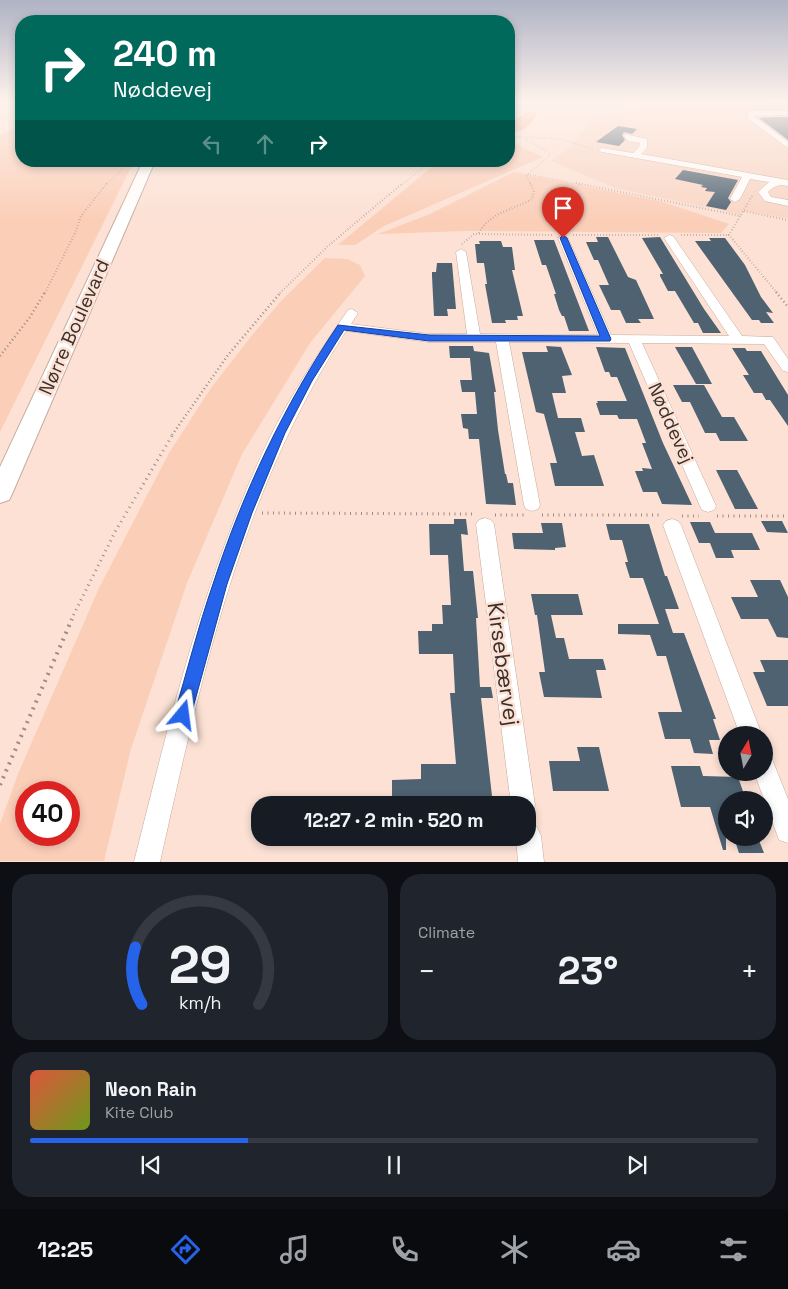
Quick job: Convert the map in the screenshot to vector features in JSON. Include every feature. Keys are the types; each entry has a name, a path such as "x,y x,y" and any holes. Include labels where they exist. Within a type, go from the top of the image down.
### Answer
{"highway":[{"name":"Nørre Boulevard","path":"0,494 146,167"}],"street":[{"path":"635,156 643,148 644,141"},
{"path":"602,150 784,183"},
{"path":"735,199 747,176"},
{"path":"784,183 770,185 762,192 768,199 788,203"},
{"path":"563,236 606,339"},
{"path":"671,236 738,340"},
{"path":"461,252 474,339"},
{"path":"147,862 177,734 220,584 246,513 280,433 307,381 347,320 429,338 768,340 788,368"},
{"path":"502,339 530,511"},
{"name":"Nøddevej","path":"634,339 708,513"},
{"name":"Kirsebærvej","path":"487,518 522,796"},
{"path":"673,519 749,726"},
{"path":"769,781 788,831"},
{"path":"529,846 531,862"}],"path":[{"path":"479,234 485,225 505,210 520,206 532,199 534,191 526,175 550,155 549,152 528,141"},
{"path":"569,141 602,150"},
{"path":"0,356 30,317 45,292 85,210 122,167"},
{"path":"0,785 64,636 114,536 159,456 202,392 245,335 310,262 424,167"},
{"path":"528,174 741,216"},
{"path":"729,235 761,179"},
{"path":"744,211 788,220"},
{"path":"461,252 464,251 462,243 474,234 563,236 729,235"},
{"path":"729,235 788,307"},
{"path":"246,513 487,518 530,511 673,519 708,513 788,516"}],"shaded area":[{"path":"0,141 15,141 15,167 131,167 0,432"},
{"path":"574,141 788,141 788,218 748,211 738,214 615,188 551,161 570,147"},
{"path":"515,144 543,157 384,226 355,245 338,245 432,167 515,167"},
{"path":"514,172 663,202 729,224 721,233 465,231 378,234 430,214"},
{"path":"325,258 347,259 360,265 365,276 310,343 242,454 187,583 131,749 104,861 0,861 0,824 15,782 15,846 80,846 80,781 15,781 99,588 169,453 211,388 283,299"}],"building":[{"path":"597,141 624,141 619,146"},
{"path":"683,170 738,180 728,198 731,202 726,210 706,206 715,192 705,191 707,188 701,187 703,185 675,179"},
{"path":"596,237 608,237 628,277 636,280 654,319 638,319 641,323 626,323 620,310 611,310 599,285 609,285 598,260 594,260 586,242 598,242"},
{"path":"660,237 721,333 703,333 698,323 694,323 675,291 668,291 660,276 660,274 663,274 642,238"},
{"path":"709,238 725,238 745,265 761,297 773,313 766,312 774,323 761,323 759,320 752,320 695,241 711,241"},
{"path":"534,240 554,240 589,331 569,331 564,316 562,316 559,310 554,294 556,294 546,265 542,265"},
{"path":"479,241 501,241 503,247 512,247 515,270 512,270 523,316 517,316 518,320 505,320 506,323 492,323 485,284 487,284 484,263 477,263 475,244 480,244"},
{"path":"437,263 452,263 456,309 447,309 448,316 434,316 432,272 436,272"},
{"path":"449,346 473,346 474,351 489,353 496,392 494,392 498,430 505,474 508,483 513,483 516,505 486,504 479,439 469,439 468,429 463,428 461,414 477,414 475,392 462,392 460,380 472,380 470,358 450,358"},
{"path":"546,346 561,347 572,375 562,376 566,393 552,393 558,418 581,418 585,432 575,432 582,456 594,455 604,486 555,486 550,463 557,463 544,414 536,412 522,352 548,352"},
{"path":"596,347 625,348 663,443 692,505 662,504 657,492 643,492 635,471 643,471 642,468 652,469 642,443 646,443 637,419 619,419 617,415 600,415 597,401 627,401 617,377 611,377 609,372 605,372"},
{"path":"675,347 692,347 712,384 696,384"},
{"path":"732,348 761,351 788,395 788,426 770,400 766,400 762,393 754,393 743,375 749,375"},
{"path":"673,385 704,385 722,417 734,417 748,441 720,441 716,433 705,433 690,402 682,402"},
{"path":"716,470 737,470 758,509 735,509"},
{"path":"454,519 466,519 468,535 461,534 464,571 473,571 478,618 476,618 480,687 491,687 493,698 481,698 492,796 392,796 392,780 421,779 421,764 456,764 450,693 455,693 453,654 419,654 418,631 432,631 432,624 443,624 442,605 451,605 448,555 430,555 429,524 454,524"},
{"path":"761,521 782,521 788,533 767,532"},
{"path":"690,522 710,522 715,533 752,533 760,550 731,550 734,558 716,558 710,543 699,543"},
{"path":"541,523 562,523 566,547 555,548 555,550 514,549 512,533 543,533"},
{"path":"606,524 649,524 665,576 667,576 679,609 665,609 673,633 684,633 716,719 713,719 718,740 709,740 713,754 694,753 690,739 665,739 658,712 682,712 666,656 657,656 650,635 618,634 618,624 659,624 643,578 630,578 625,562 628,562 622,540 610,540"},
{"path":"750,580 780,580 788,597 788,638 777,637 768,619 741,619 731,597 758,597"},
{"path":"531,594 578,594 583,615 551,615 556,638 564,638 569,659 603,659 606,670 596,670 602,698 544,697 539,672 545,672 537,615 535,615"},
{"path":"760,660 788,660 788,706 767,706 753,672 765,672"},
{"path":"577,747 599,747 609,791 553,791 549,761 580,761"},
{"path":"671,766 700,766 703,776 718,776 718,781 739,781 743,791 718,791 718,833 710,807 681,807"},
{"path":"737,846 761,846 764,853 739,853"}],"route":[{"path":"183,715 220,584 246,513 280,433 307,381 342,327 429,338 606,339 563,238"}]}
